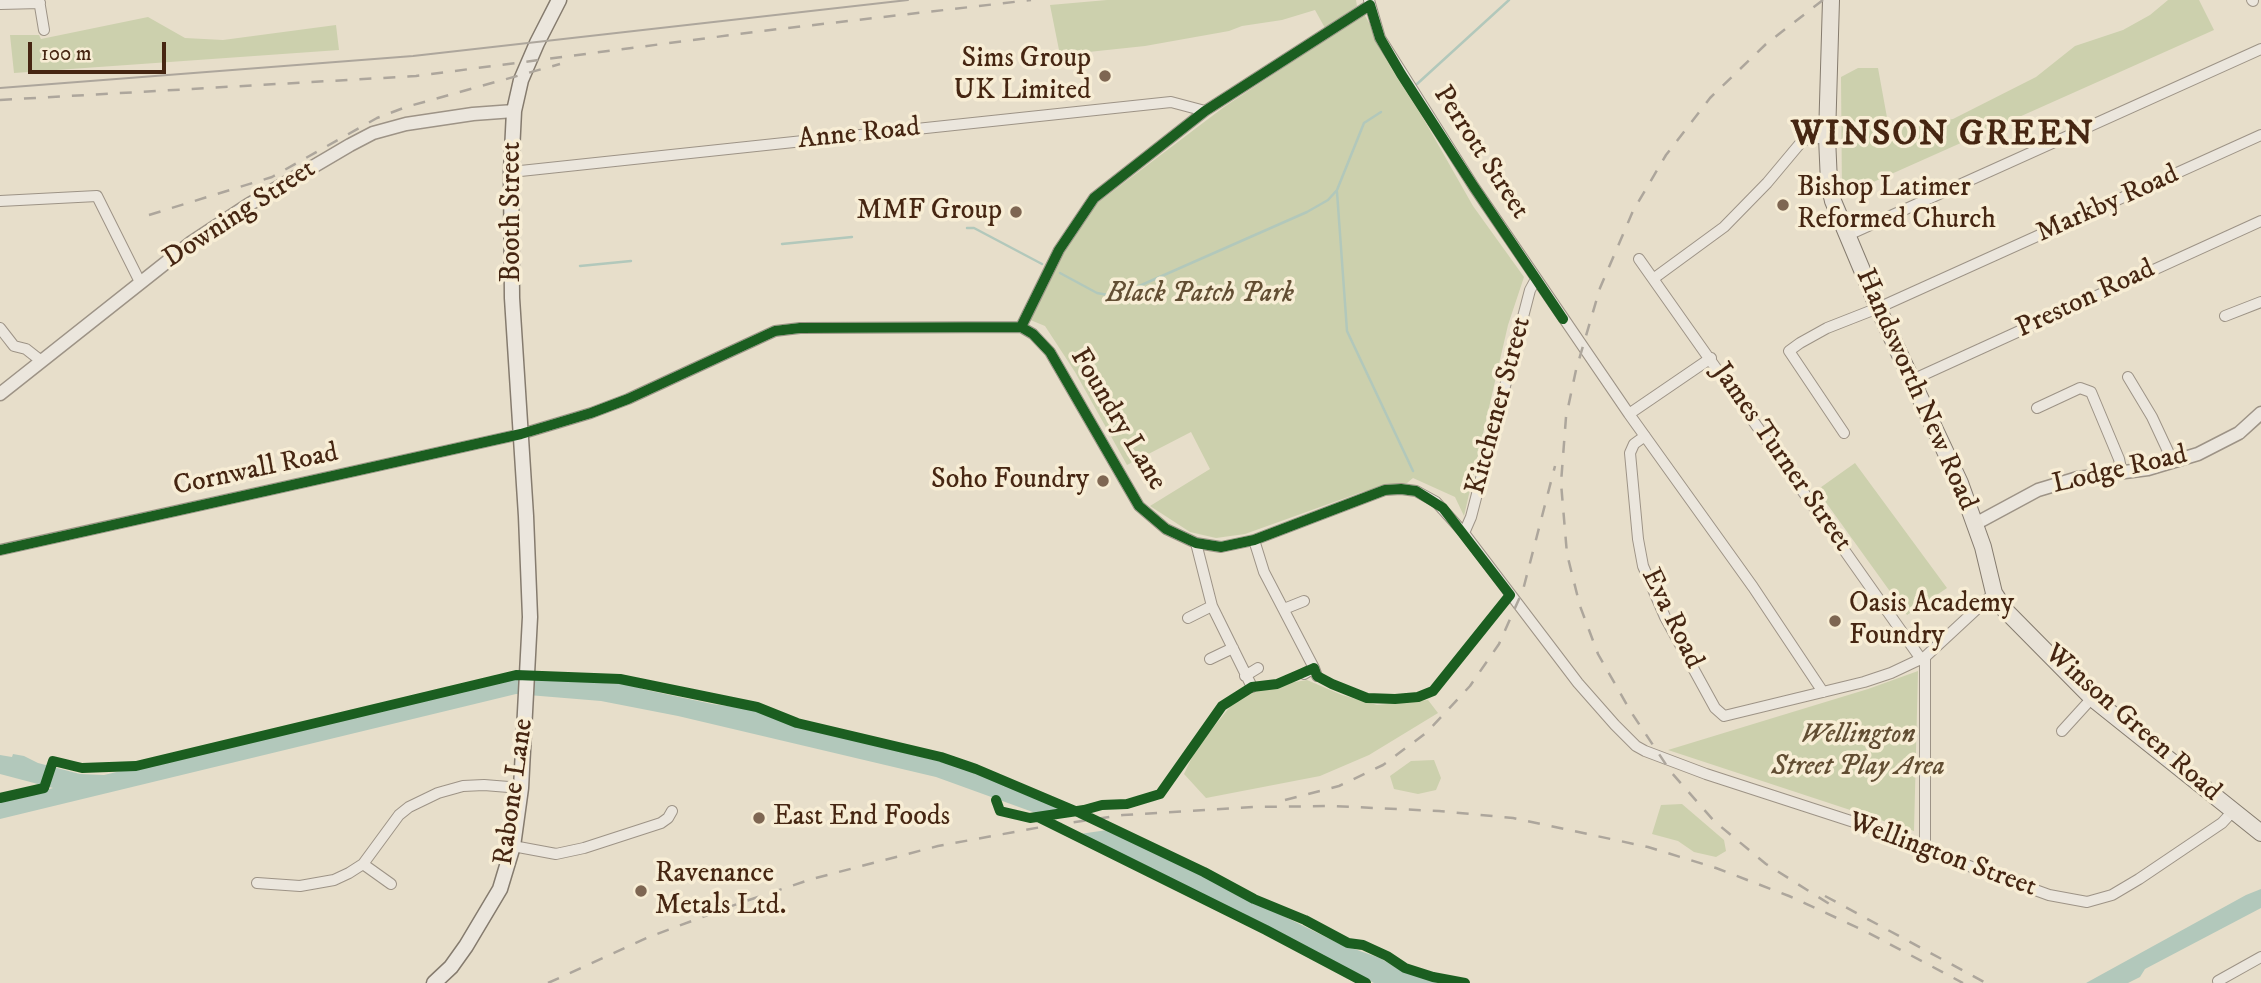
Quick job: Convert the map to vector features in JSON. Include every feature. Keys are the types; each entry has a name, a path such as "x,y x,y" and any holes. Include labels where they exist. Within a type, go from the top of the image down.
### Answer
{"main road":[{"name":"Booth Street","path":"521,434 512,298 511,172 514,111 521,80 559,0"},
{"name":"Handsworth New Road","path":"1831,0 1827,137 1829,183 1846,236 1960,483 1975,524 1988,573"},
{"name":"Rabone Lane","path":"434,983 451,967 489,911 500,889 513,845 521,789 530,615 521,434"},
{"name":"Winson Green Road","path":"1988,573 1994,593 2005,610 2092,698 2261,833"}],"street":[{"path":"0,4 40,2 44,30"},
{"path":"521,434 628,399 775,331 800,328 1021,327 1059,250 1094,198 1205,111 1369,3"},
{"name":"Perrott Street","path":"1369,3 1380,38 1474,187 1629,414 1753,587 1823,692"},
{"path":"1846,236 2261,49"},
{"name":"Anne Road","path":"511,172 1171,102 1205,111"},
{"name":"Downing Street","path":"0,394 192,242 248,205 373,133 405,124 514,111"},
{"name":"Markby Road","path":"1843,433 1789,351 1800,342 2261,135"},
{"path":"1653,279 1724,227 1803,141 1827,137"},
{"path":"0,201 97,196 140,282"},
{"name":"Preston Road","path":"1912,380 2261,220"},
{"name":"James Turner Street","path":"1639,259 1923,658"},
{"name":"Kitchener Street","path":"1464,533 1471,517 1530,290 1536,279"},
{"path":"2225,316 2261,302"},
{"name":"Foundry Lane","path":"1021,327 1033,334 1050,352 1139,506 1166,529 1196,543 1222,547 1254,540 1385,490 1416,491 1436,502 1464,533 1578,683 1636,746"},
{"path":"0,328 14,346 26,349 40,360"},
{"path":"1629,414 1711,358"},
{"path":"2128,377 2152,416 2173,462"},
{"path":"2037,408 2080,388 2091,391 2119,459 2122,473"},
{"name":"Lodge Road","path":"1975,524 2038,490 2078,478 2122,473 2198,454 2239,433 2261,413"},
{"name":"Cornwall Road","path":"0,550 521,434"},
{"name":"Eva Road","path":"1645,436 1634,444 1630,453 1643,566 1665,617 1715,708 1724,716 1823,692"},
{"path":"1254,540 1264,572 1316,672 1304,674"},
{"path":"1196,543 1212,606 1252,687"},
{"path":"1823,692 1864,682 1923,658 1994,593"},
{"path":"1284,609 1304,601"},
{"path":"1188,618 1212,606"},
{"path":"1210,659 1233,648"},
{"path":"1923,658 1925,850"},
{"path":"1245,676 1258,668"},
{"path":"2062,731 2092,698"},
{"name":"Wellington Street","path":"1636,746 1706,774 1860,824 2049,895 2087,902 2112,895 2139,879 2222,823 2233,811"},
{"path":"257,883 290,887 334,880 363,864 399,815 426,798 463,786 521,789"},
{"path":"513,845 556,854 661,824 672,811"},
{"path":"363,864 391,884"},
{"path":"2219,982 2261,957"}],"green space":[{"path":"1107,0 1356,0 1357,6 1325,28 1315,10 1282,20 1145,46 1060,55 1050,5"},
{"path":"2168,0 2199,0 2214,30 1842,196 1841,77 1858,68 1878,68 1888,123 1906,126 1953,119 2036,77 2075,46 2123,30 2150,15"},
{"name":"Black Patch Park","path":"1364,14 1473,206 1524,277 1508,325 1464,516 1455,497 1413,478 1407,483 1362,492 1245,534 1216,538 1190,532 1150,506 1210,469 1191,432 1127,465 1075,372 1045,326 1028,319 1063,252 1096,204 1224,107"},
{"path":"148,17 185,38 223,40 336,25 339,50 14,73 10,35 39,35 41,39"},
{"path":"1855,463 1947,588 1907,615 1817,490"},
{"name":"Wellington Street Play Area","path":"1918,671 1914,831 1668,750 1868,689"},
{"path":"1307,680 1342,695 1377,705 1428,700 1438,713 1369,755 1320,776 1206,798 1184,774 1196,749 1237,698 1258,688"},
{"path":"1434,760 1441,778 1436,790 1418,794 1394,789 1390,776 1411,761"},
{"path":"1682,804 1724,840 1726,851 1716,857 1694,852 1678,841 1652,834 1661,805"}],"shaded area":[{"path":"513,677 635,685 642,689 712,704 757,710 795,726 967,768 1054,803 1340,944 1380,958 1403,972 1442,983 1374,983 1041,815 936,777 678,716 601,701 516,694 0,819 0,802 53,788 0,774 0,755 24,756 38,763 80,774 104,775"},
{"path":"2261,889 2261,908 2145,969 2140,977 2128,983 2086,983 2246,895"}],"pier":[{"path":"1078,812 1114,829 1073,835 1039,818"}],"waterway":[{"path":"1417,84 1509,0"},
{"path":"1060,273 1097,293 1121,294 1307,212 1328,200 1337,190 1364,123 1381,112"},
{"path":"1337,192 1347,331 1413,471"},
{"path":"967,228 974,228 1042,264"},
{"path":"782,244 852,237"},
{"path":"580,266 631,261"}],"tram line":[{"path":"0,88 413,56 908,0"}],"railway":[{"path":"0,100 416,76 762,31 1031,0"},
{"path":"1823,0 1766,44 1710,98 1666,155 1633,211 1600,288 1576,370 1566,417 1561,483 1567,554 1580,606 1598,654 1631,712 1671,772 1714,821 1766,864 1831,905"},
{"path":"149,215 272,177 377,118 406,107 560,64"},
{"path":"1285,800 1339,786 1383,765 1426,733 1470,686 1499,644 1523,590 1555,466"},
{"path":"548,983 649,937 740,903 812,879 938,846 1123,815 1254,807 1332,806 1513,818 1648,847 1716,868 1789,896 1865,931 1963,983"},
{"path":"1825,896 1986,983"}],"cycle path":[{"path":"1021,327 1059,250 1094,198 1205,111 1370,5 1380,38 1401,74 1563,319"},
{"path":"0,550 521,434 628,399 775,331 800,328 1021,327 1033,334 1050,352 1139,506 1166,529 1196,543 1221,547 1254,540 1385,490 1416,491 1443,508 1510,595 1433,691 1418,697 1367,698 1317,676 1314,668 1277,684 1252,687 1222,706 1160,794 1127,804 1102,805 1030,818 1000,811 996,800"},
{"path":"0,798 44,788 53,761 82,768 136,766 516,675 620,679 757,707 797,723 941,757 976,769 1080,813 1348,943 1363,945 1387,956 1405,968 1465,983"},
{"path":"1038,817 1266,930 1366,983"}],"place":[{"name":"Sims Group UK Limited","path":"1105,76"},
{"name":"Bishop Latimer Reformed Church","path":"1783,205"},
{"name":"MMF Group","path":"1016,212"},
{"name":"Soho Foundry","path":"1103,481"},
{"name":"Oasis Academy Foundry","path":"1835,621"},
{"name":"East End Foods","path":"759,818"},
{"name":"Ravenance Metals Ltd.","path":"641,891"}],"district":[{"name":"WINSON GREEN","path":"1943,137"}]}
